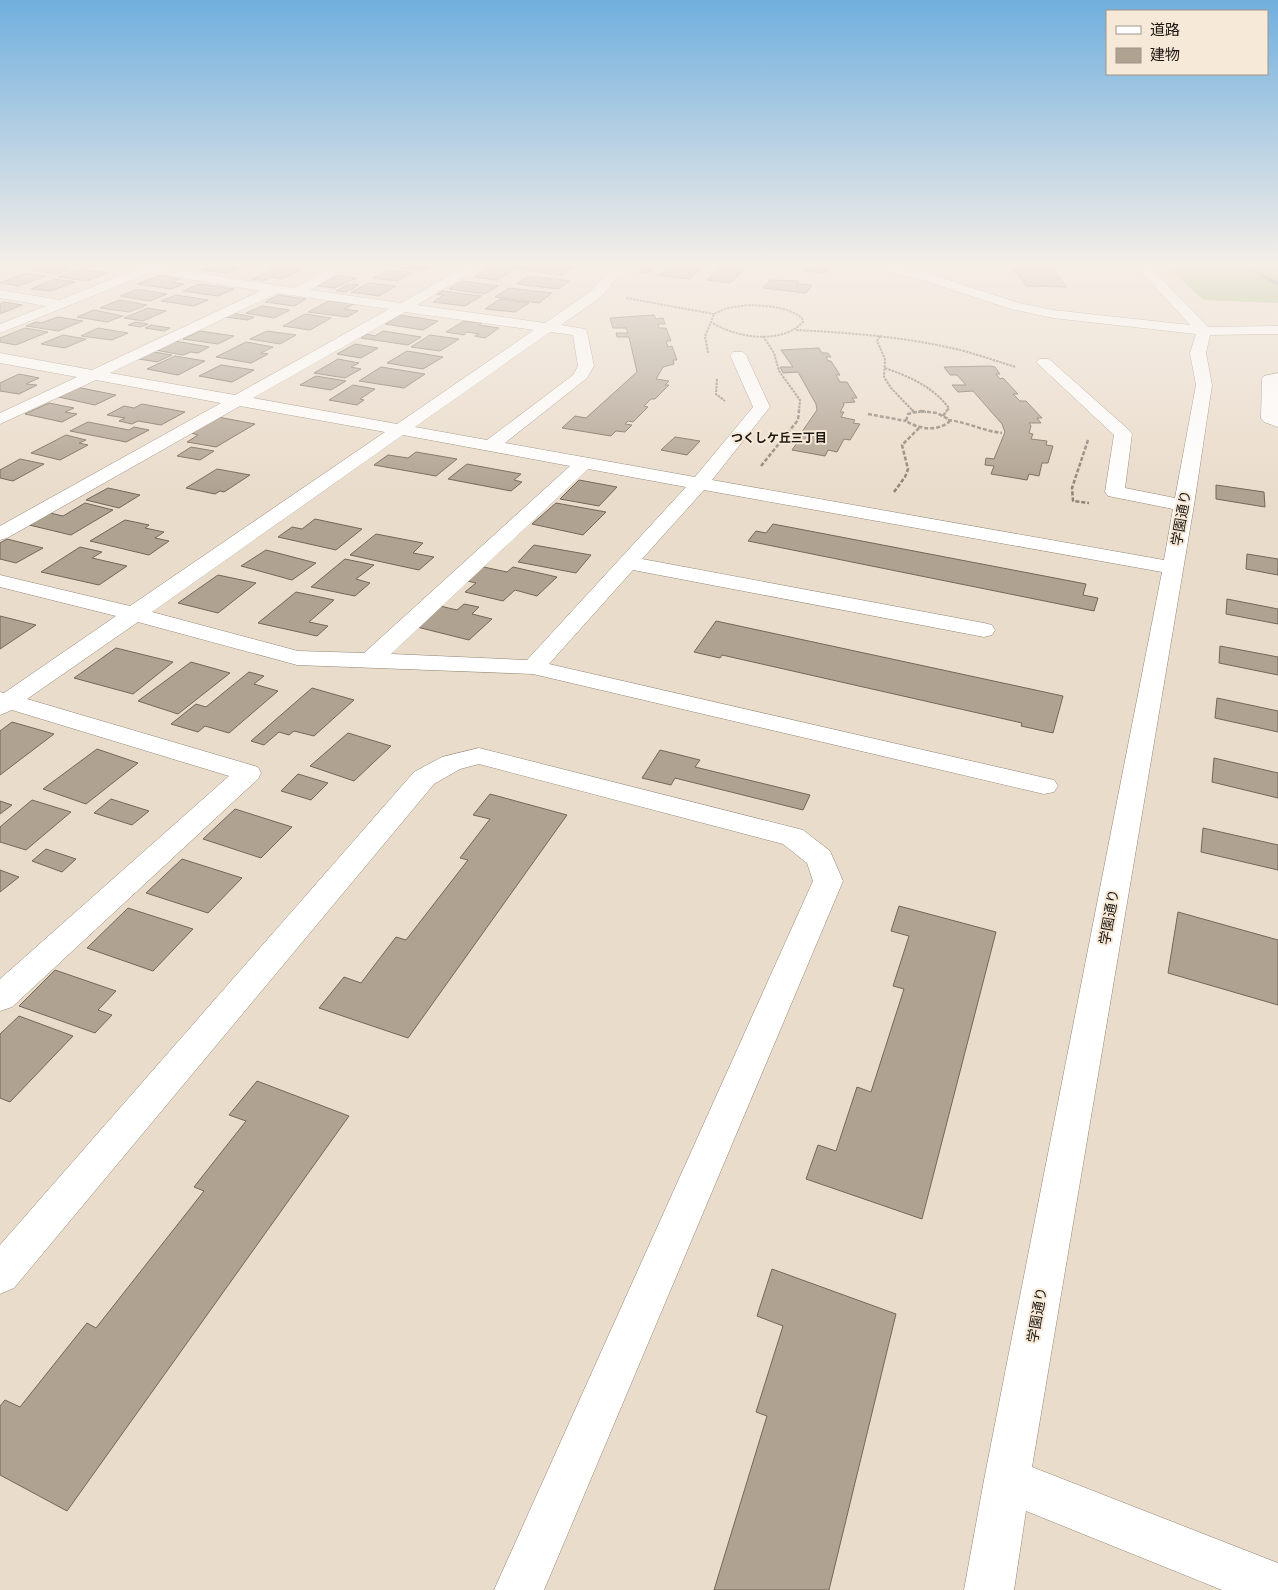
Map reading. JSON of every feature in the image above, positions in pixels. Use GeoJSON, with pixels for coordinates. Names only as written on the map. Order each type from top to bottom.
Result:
{"type":"FeatureCollection","features":[{"type":"Feature","properties":{"kind":"street"},"geometry":{"type":"LineString","coordinates":[[0,419],[165,341]]}},
{"type":"Feature","properties":{"kind":"street"},"geometry":{"type":"LineString","coordinates":[[0,534],[343,341]]}},
{"type":"Feature","properties":{"kind":"street"},"geometry":{"type":"LineString","coordinates":[[3,702],[134,614],[528,341]]}},
{"type":"Feature","properties":{"kind":"street"},"geometry":{"type":"LineString","coordinates":[[490,446],[579,378],[586,366],[582,341]]}},
{"type":"Feature","properties":{"kind":"street","name":"学園通り"},"geometry":{"type":"LineString","coordinates":[[989,1590],[1007,1480],[1184,505],[1204,384],[1198,353],[1201,341]]}},
{"type":"Feature","properties":{"kind":"street"},"geometry":{"type":"LineString","coordinates":[[533,667],[699,484],[762,407],[738,355]]}},
{"type":"Feature","properties":{"kind":"street"},"geometry":{"type":"LineString","coordinates":[[0,358],[583,464],[1173,568]]}},
{"type":"Feature","properties":{"kind":"street"},"geometry":{"type":"LineString","coordinates":[[1044,362],[1123,434],[1115,492],[1184,505]]}},
{"type":"Feature","properties":{"kind":"street"},"geometry":{"type":"LineString","coordinates":[[1278,378],[1270,379],[1270,418],[1278,422]]}},
{"type":"Feature","properties":{"kind":"street"},"geometry":{"type":"LineString","coordinates":[[371,660],[583,464]]}},
{"type":"Feature","properties":{"kind":"street"},"geometry":{"type":"LineString","coordinates":[[629,563],[984,630]]}},
{"type":"Feature","properties":{"kind":"street"},"geometry":{"type":"LineString","coordinates":[[0,581],[134,614],[297,658],[533,667],[1044,786]]}},
{"type":"Feature","properties":{"kind":"street"},"geometry":{"type":"LineString","coordinates":[[0,998],[248,773],[3,702]]}},
{"type":"Feature","properties":{"kind":"street"},"geometry":{"type":"LineString","coordinates":[[0,1275],[424,778],[450,763],[479,756],[793,837],[820,858],[828,881],[518,1590]]}},
{"type":"Feature","properties":{"kind":"street"},"geometry":{"type":"LineString","coordinates":[[1007,1480],[1278,1588]]}},
{"type":"Feature","properties":{"kind":"path"},"geometry":{"type":"LineString","coordinates":[[877,341],[885,359],[884,377],[896,394],[914,412]]}},
{"type":"Feature","properties":{"kind":"path"},"geometry":{"type":"LineString","coordinates":[[909,341],[963,351],[1016,367]]}},
{"type":"Feature","properties":{"kind":"path"},"geometry":{"type":"LineString","coordinates":[[886,368],[912,377],[942,397],[949,408],[943,416]]}},
{"type":"Feature","properties":{"kind":"path"},"geometry":{"type":"LineString","coordinates":[[906,420],[908,414],[929,412],[943,416],[948,420],[963,422],[990,432],[1002,434]]}},
{"type":"Feature","properties":{"kind":"path"},"geometry":{"type":"LineString","coordinates":[[868,414],[906,420],[920,427],[941,427],[946,425],[948,420]]}},
{"type":"Feature","properties":{"kind":"path"},"geometry":{"type":"LineString","coordinates":[[877,515],[906,477],[907,460],[902,452],[902,445],[920,427]]}},
{"type":"Feature","properties":{"kind":"path"},"geometry":{"type":"LineString","coordinates":[[1086,434],[1088,438],[1072,488],[1073,500],[1092,504]]}},
{"type":"Feature","properties":{"kind":"building"},"geometry":{"type":"Polygon","coordinates":[[[0,341],[25,341],[16,345],[0,341]]]}},
{"type":"Feature","properties":{"kind":"building"},"geometry":{"type":"Polygon","coordinates":[[[48,341],[81,341],[65,348],[41,344],[48,341]]]}},
{"type":"Feature","properties":{"kind":"building"},"geometry":{"type":"Polygon","coordinates":[[[175,341],[209,347],[198,353],[191,352],[183,355],[155,350],[175,341]]]}},
{"type":"Feature","properties":{"kind":"building"},"geometry":{"type":"Polygon","coordinates":[[[198,341],[224,341],[218,344],[198,341]]]}},
{"type":"Feature","properties":{"kind":"building"},"geometry":{"type":"Polygon","coordinates":[[[263,341],[285,341],[280,344],[263,341]]]}},
{"type":"Feature","properties":{"kind":"building"},"geometry":{"type":"Polygon","coordinates":[[[382,341],[414,341],[408,345],[382,341]]]}},
{"type":"Feature","properties":{"kind":"building"},"geometry":{"type":"Polygon","coordinates":[[[420,341],[456,341],[440,351],[411,347],[420,341]]]}},
{"type":"Feature","properties":{"kind":"building"},"geometry":{"type":"Polygon","coordinates":[[[630,341],[666,341],[668,347],[672,346],[677,360],[673,360],[674,364],[663,367],[656,379],[669,381],[665,385],[669,385],[655,399],[651,399],[644,406],[648,407],[633,422],[628,421],[625,424],[632,425],[625,432],[616,431],[611,436],[562,428],[575,416],[586,418],[637,372],[630,341]]]}},
{"type":"Feature","properties":{"kind":"building"},"geometry":{"type":"Polygon","coordinates":[[[246,342],[273,347],[261,353],[268,354],[251,363],[216,357],[246,342]]]}},
{"type":"Feature","properties":{"kind":"building"},"geometry":{"type":"Polygon","coordinates":[[[355,344],[378,348],[361,358],[337,354],[355,344]]]}},
{"type":"Feature","properties":{"kind":"building"},"geometry":{"type":"Polygon","coordinates":[[[819,348],[822,353],[828,353],[831,357],[826,357],[840,375],[836,375],[840,382],[847,382],[857,398],[852,398],[855,402],[843,403],[844,405],[840,412],[844,412],[841,417],[855,420],[853,423],[860,424],[850,440],[844,439],[837,452],[828,450],[825,456],[792,450],[797,443],[788,442],[792,435],[799,436],[817,410],[816,404],[798,372],[783,373],[780,367],[793,367],[781,350],[819,348]]]}},
{"type":"Feature","properties":{"kind":"building"},"geometry":{"type":"Polygon","coordinates":[[[148,351],[172,355],[157,362],[133,358],[148,351]]]}},
{"type":"Feature","properties":{"kind":"building"},"geometry":{"type":"Polygon","coordinates":[[[407,351],[443,357],[423,369],[387,363],[407,351]]]}},
{"type":"Feature","properties":{"kind":"building"},"geometry":{"type":"Polygon","coordinates":[[[175,356],[205,361],[178,375],[147,369],[175,356]]]}},
{"type":"Feature","properties":{"kind":"building"},"geometry":{"type":"Polygon","coordinates":[[[338,359],[359,363],[351,367],[361,369],[345,378],[314,373],[338,359]]]}},
{"type":"Feature","properties":{"kind":"building"},"geometry":{"type":"Polygon","coordinates":[[[221,365],[254,370],[232,382],[199,376],[221,365]]]}},
{"type":"Feature","properties":{"kind":"building"},"geometry":{"type":"Polygon","coordinates":[[[381,367],[425,374],[404,388],[359,381],[381,367]]]}},
{"type":"Feature","properties":{"kind":"building"},"geometry":{"type":"Polygon","coordinates":[[[944,367],[995,367],[1000,374],[996,374],[1000,379],[1003,378],[1018,394],[1013,394],[1020,401],[1026,401],[1042,418],[1037,418],[1041,423],[1029,423],[1031,426],[1029,433],[1033,434],[1031,439],[1047,441],[1046,445],[1053,446],[1048,463],[1042,463],[1039,476],[1029,474],[1027,480],[991,474],[994,466],[985,465],[986,458],[994,459],[1005,432],[1002,424],[973,391],[958,392],[952,385],[966,385],[957,375],[950,375],[944,367]]]}},
{"type":"Feature","properties":{"kind":"building"},"geometry":{"type":"Polygon","coordinates":[[[19,374],[39,378],[26,384],[37,385],[19,394],[0,391],[0,383],[19,374]]]}},
{"type":"Feature","properties":{"kind":"building"},"geometry":{"type":"Polygon","coordinates":[[[316,376],[346,381],[331,390],[300,385],[316,376]]]}},
{"type":"Feature","properties":{"kind":"building"},"geometry":{"type":"Polygon","coordinates":[[[353,385],[375,389],[360,399],[364,400],[357,405],[329,400],[353,385]]]}},
{"type":"Feature","properties":{"kind":"building"},"geometry":{"type":"Polygon","coordinates":[[[76,387],[116,395],[95,405],[54,396],[76,387]]]}},
{"type":"Feature","properties":{"kind":"building"},"geometry":{"type":"Polygon","coordinates":[[[49,403],[74,408],[65,412],[77,414],[62,422],[25,414],[49,403]]]}},
{"type":"Feature","properties":{"kind":"building"},"geometry":{"type":"Polygon","coordinates":[[[142,404],[185,412],[161,425],[138,421],[132,424],[119,421],[125,418],[107,415],[124,406],[134,408],[142,404]]]}},
{"type":"Feature","properties":{"kind":"building"},"geometry":{"type":"Polygon","coordinates":[[[218,417],[255,424],[216,447],[187,442],[198,435],[191,433],[218,417]]]}},
{"type":"Feature","properties":{"kind":"building"},"geometry":{"type":"Polygon","coordinates":[[[88,422],[129,430],[134,427],[149,430],[126,442],[70,431],[88,422]]]}},
{"type":"Feature","properties":{"kind":"building"},"geometry":{"type":"Polygon","coordinates":[[[66,435],[86,440],[79,443],[88,445],[60,460],[31,453],[66,435]]]}},
{"type":"Feature","properties":{"kind":"building"},"geometry":{"type":"Polygon","coordinates":[[[675,437],[700,441],[687,455],[661,450],[675,437]]]}},
{"type":"Feature","properties":{"kind":"building"},"geometry":{"type":"Polygon","coordinates":[[[191,447],[214,451],[200,460],[177,456],[191,447]]]}},
{"type":"Feature","properties":{"kind":"building"},"geometry":{"type":"Polygon","coordinates":[[[416,452],[457,459],[436,476],[374,465],[388,455],[408,458],[416,452]]]}},
{"type":"Feature","properties":{"kind":"building"},"geometry":{"type":"Polygon","coordinates":[[[20,459],[44,464],[13,481],[0,478],[0,470],[20,459]]]}},
{"type":"Feature","properties":{"kind":"building"},"geometry":{"type":"Polygon","coordinates":[[[467,464],[521,474],[514,480],[522,482],[511,491],[448,479],[467,464]]]}},
{"type":"Feature","properties":{"kind":"building"},"geometry":{"type":"Polygon","coordinates":[[[217,469],[250,475],[224,492],[220,491],[215,494],[186,488],[217,469]]]}},
{"type":"Feature","properties":{"kind":"building"},"geometry":{"type":"Polygon","coordinates":[[[579,480],[617,487],[599,506],[560,499],[579,480]]]}},
{"type":"Feature","properties":{"kind":"building"},"geometry":{"type":"Polygon","coordinates":[[[1216,485],[1264,492],[1265,507],[1216,499],[1216,485]]]}},
{"type":"Feature","properties":{"kind":"building"},"geometry":{"type":"Polygon","coordinates":[[[108,488],[140,495],[119,508],[86,500],[108,488]]]}},
{"type":"Feature","properties":{"kind":"building"},"geometry":{"type":"Polygon","coordinates":[[[85,503],[113,510],[71,535],[29,525],[50,513],[63,516],[85,503]]]}},
{"type":"Feature","properties":{"kind":"building"},"geometry":{"type":"Polygon","coordinates":[[[556,503],[606,512],[583,535],[532,524],[556,503]]]}},
{"type":"Feature","properties":{"kind":"building"},"geometry":{"type":"Polygon","coordinates":[[[315,519],[362,529],[336,550],[278,537],[292,527],[302,529],[315,519]]]}},
{"type":"Feature","properties":{"kind":"building"},"geometry":{"type":"Polygon","coordinates":[[[125,520],[149,525],[145,528],[164,532],[155,538],[169,541],[149,555],[90,541],[125,520]]]}},
{"type":"Feature","properties":{"kind":"building"},"geometry":{"type":"Polygon","coordinates":[[[773,524],[1086,584],[1083,595],[1098,598],[1094,611],[748,541],[756,531],[766,533],[773,524]]]}},
{"type":"Feature","properties":{"kind":"building"},"geometry":{"type":"Polygon","coordinates":[[[376,534],[423,543],[413,553],[434,557],[419,570],[350,555],[376,534]]]}},
{"type":"Feature","properties":{"kind":"building"},"geometry":{"type":"Polygon","coordinates":[[[7,539],[43,548],[16,563],[0,559],[0,543],[7,539]]]}},
{"type":"Feature","properties":{"kind":"building"},"geometry":{"type":"Polygon","coordinates":[[[534,545],[591,555],[576,573],[518,562],[534,545]]]}},
{"type":"Feature","properties":{"kind":"building"},"geometry":{"type":"Polygon","coordinates":[[[80,547],[102,552],[92,558],[127,566],[99,585],[41,572],[80,547]]]}},
{"type":"Feature","properties":{"kind":"building"},"geometry":{"type":"Polygon","coordinates":[[[266,550],[316,563],[292,580],[241,566],[266,550]]]}},
{"type":"Feature","properties":{"kind":"building"},"geometry":{"type":"Polygon","coordinates":[[[1247,554],[1278,559],[1278,575],[1246,569],[1247,554]]]}},
{"type":"Feature","properties":{"kind":"building"},"geometry":{"type":"Polygon","coordinates":[[[345,559],[374,565],[356,579],[370,583],[355,596],[311,587],[345,559]]]}},
{"type":"Feature","properties":{"kind":"building"},"geometry":{"type":"Polygon","coordinates":[[[479,566],[507,572],[513,567],[557,577],[537,596],[515,590],[503,601],[465,592],[476,583],[463,580],[479,566]]]}},
{"type":"Feature","properties":{"kind":"building"},"geometry":{"type":"Polygon","coordinates":[[[218,575],[256,583],[218,613],[178,603],[218,575]]]}},
{"type":"Feature","properties":{"kind":"building"},"geometry":{"type":"Polygon","coordinates":[[[296,592],[334,600],[309,622],[328,626],[317,636],[258,623],[296,592]]]}},
{"type":"Feature","properties":{"kind":"building"},"geometry":{"type":"Polygon","coordinates":[[[1227,599],[1278,609],[1278,624],[1226,614],[1227,599]]]}},
{"type":"Feature","properties":{"kind":"building"},"geometry":{"type":"Polygon","coordinates":[[[464,604],[479,607],[472,614],[492,619],[469,640],[413,626],[436,605],[457,610],[464,604]]]}},
{"type":"Feature","properties":{"kind":"building"},"geometry":{"type":"Polygon","coordinates":[[[0,616],[36,625],[0,649],[0,616]]]}},
{"type":"Feature","properties":{"kind":"building"},"geometry":{"type":"Polygon","coordinates":[[[716,621],[1063,696],[1053,733],[1021,726],[1022,723],[722,655],[720,658],[694,652],[716,621]]]}},
{"type":"Feature","properties":{"kind":"building"},"geometry":{"type":"Polygon","coordinates":[[[1220,646],[1278,657],[1278,675],[1219,663],[1220,646]]]}},
{"type":"Feature","properties":{"kind":"building"},"geometry":{"type":"Polygon","coordinates":[[[116,648],[173,662],[133,694],[74,678],[116,648]]]}},
{"type":"Feature","properties":{"kind":"building"},"geometry":{"type":"Polygon","coordinates":[[[191,662],[230,673],[178,714],[138,701],[191,662]]]}},
{"type":"Feature","properties":{"kind":"building"},"geometry":{"type":"Polygon","coordinates":[[[249,672],[264,676],[254,684],[278,691],[229,733],[205,726],[198,732],[171,724],[196,704],[206,707],[249,672]]]}},
{"type":"Feature","properties":{"kind":"building"},"geometry":{"type":"Polygon","coordinates":[[[312,688],[354,700],[314,736],[294,731],[289,735],[279,732],[264,745],[251,741],[312,688]]]}},
{"type":"Feature","properties":{"kind":"building"},"geometry":{"type":"Polygon","coordinates":[[[1217,698],[1278,711],[1278,732],[1215,718],[1217,698]]]}},
{"type":"Feature","properties":{"kind":"building"},"geometry":{"type":"Polygon","coordinates":[[[12,722],[54,734],[0,775],[0,731],[12,722]]]}},
{"type":"Feature","properties":{"kind":"building"},"geometry":{"type":"Polygon","coordinates":[[[348,733],[391,746],[354,781],[310,766],[348,733]]]}},
{"type":"Feature","properties":{"kind":"building"},"geometry":{"type":"Polygon","coordinates":[[[97,749],[138,763],[86,804],[43,789],[97,749]]]}},
{"type":"Feature","properties":{"kind":"building"},"geometry":{"type":"Polygon","coordinates":[[[660,750],[700,760],[695,767],[810,795],[803,810],[675,778],[671,785],[642,778],[660,750]]]}},
{"type":"Feature","properties":{"kind":"building"},"geometry":{"type":"Polygon","coordinates":[[[1214,758],[1278,773],[1278,798],[1212,782],[1214,758]]]}},
{"type":"Feature","properties":{"kind":"building"},"geometry":{"type":"Polygon","coordinates":[[[298,774],[328,783],[311,800],[281,791],[298,774]]]}},
{"type":"Feature","properties":{"kind":"building"},"geometry":{"type":"Polygon","coordinates":[[[490,794],[567,815],[408,1038],[319,1008],[344,977],[361,983],[396,937],[406,940],[468,860],[460,858],[490,819],[473,815],[490,794]]]}},
{"type":"Feature","properties":{"kind":"building"},"geometry":{"type":"Polygon","coordinates":[[[111,799],[149,811],[132,825],[94,813],[111,799]]]}},
{"type":"Feature","properties":{"kind":"building"},"geometry":{"type":"Polygon","coordinates":[[[32,800],[71,812],[26,850],[0,842],[0,827],[32,800]]]}},
{"type":"Feature","properties":{"kind":"building"},"geometry":{"type":"Polygon","coordinates":[[[0,801],[12,805],[0,814],[0,801]]]}},
{"type":"Feature","properties":{"kind":"building"},"geometry":{"type":"Polygon","coordinates":[[[235,809],[292,827],[261,858],[203,839],[235,809]]]}},
{"type":"Feature","properties":{"kind":"building"},"geometry":{"type":"Polygon","coordinates":[[[1203,828],[1278,845],[1278,870],[1201,852],[1203,828]]]}},
{"type":"Feature","properties":{"kind":"building"},"geometry":{"type":"Polygon","coordinates":[[[46,849],[76,859],[62,872],[32,861],[46,849]]]}},
{"type":"Feature","properties":{"kind":"building"},"geometry":{"type":"Polygon","coordinates":[[[182,859],[242,878],[208,913],[146,893],[182,859]]]}},
{"type":"Feature","properties":{"kind":"building"},"geometry":{"type":"Polygon","coordinates":[[[0,870],[19,877],[0,892],[0,870]]]}},
{"type":"Feature","properties":{"kind":"building"},"geometry":{"type":"Polygon","coordinates":[[[899,906],[996,932],[922,1219],[806,1179],[818,1145],[836,1151],[857,1087],[871,1092],[904,989],[893,986],[909,936],[891,931],[899,906]]]}},
{"type":"Feature","properties":{"kind":"building"},"geometry":{"type":"Polygon","coordinates":[[[128,908],[193,929],[153,971],[87,948],[128,908]]]}},
{"type":"Feature","properties":{"kind":"building"},"geometry":{"type":"Polygon","coordinates":[[[1178,912],[1278,940],[1278,1005],[1168,973],[1178,912]]]}},
{"type":"Feature","properties":{"kind":"building"},"geometry":{"type":"Polygon","coordinates":[[[55,970],[116,991],[98,1010],[112,1015],[95,1033],[19,1006],[55,970]]]}},
{"type":"Feature","properties":{"kind":"building"},"geometry":{"type":"Polygon","coordinates":[[[19,1016],[73,1036],[10,1102],[0,1098],[0,1034],[19,1016]]]}},
{"type":"Feature","properties":{"kind":"building"},"geometry":{"type":"Polygon","coordinates":[[[257,1081],[349,1116],[67,1511],[0,1475],[0,1406],[5,1400],[20,1407],[87,1323],[96,1328],[204,1191],[194,1187],[246,1121],[229,1115],[257,1081]]]}},
{"type":"Feature","properties":{"kind":"building"},"geometry":{"type":"Polygon","coordinates":[[[772,1269],[896,1314],[829,1590],[714,1590],[767,1416],[756,1412],[783,1326],[757,1316],[772,1269]]]}},
{"type":"Feature","properties":{"kind":"district","name":"つくしケ丘三丁目"},"geometry":{"type":"Point","coordinates":[779,438]}}]}
